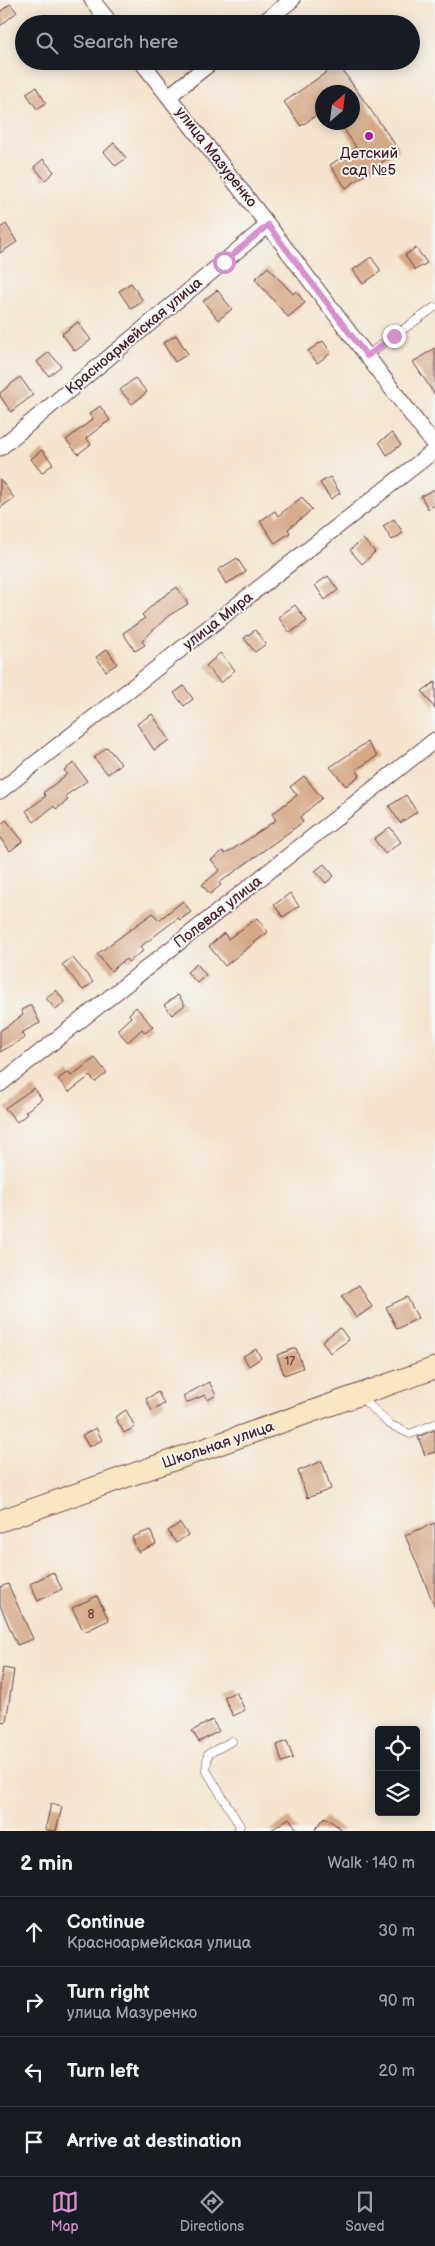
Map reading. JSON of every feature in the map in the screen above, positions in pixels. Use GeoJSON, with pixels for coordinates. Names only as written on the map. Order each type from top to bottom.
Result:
{"type":"FeatureCollection","features":[{"type":"Feature","properties":{"kind":"main road","name":"Школьная улица"},"geometry":{"type":"LineString","coordinates":[[0,1521],[435,1368]]}},
{"type":"Feature","properties":{"kind":"street"},"geometry":{"type":"LineString","coordinates":[[92,0],[104,15]]}},
{"type":"Feature","properties":{"kind":"street"},"geometry":{"type":"LineString","coordinates":[[273,15],[292,0]]}},
{"type":"Feature","properties":{"kind":"street","name":"улица Мазуренко"},"geometry":{"type":"LineString","coordinates":[[148,70],[435,446]]}},
{"type":"Feature","properties":{"kind":"street"},"geometry":{"type":"LineString","coordinates":[[169,96],[202,70]]}},
{"type":"Feature","properties":{"kind":"street","name":"Красноармейская улица"},"geometry":{"type":"LineString","coordinates":[[0,448],[268,225]]}},
{"type":"Feature","properties":{"kind":"street","name":"улица Мира"},"geometry":{"type":"LineString","coordinates":[[0,792],[435,450]]}},
{"type":"Feature","properties":{"kind":"street","name":"Полевая улица"},"geometry":{"type":"LineString","coordinates":[[0,1084],[435,740]]}},
{"type":"Feature","properties":{"kind":"lane"},"geometry":{"type":"LineString","coordinates":[[367,356],[435,307]]}},
{"type":"Feature","properties":{"kind":"lane"},"geometry":{"type":"LineString","coordinates":[[359,1395],[390,1424],[410,1434],[435,1424]]}},
{"type":"Feature","properties":{"kind":"lane"},"geometry":{"type":"LineString","coordinates":[[232,1741],[208,1754],[206,1770],[240,1826],[238,1831]]}},
{"type":"Feature","properties":{"kind":"building"},"geometry":{"type":"Polygon","coordinates":[[[10,4],[17,12],[0,26],[0,12],[10,4]]]}},
{"type":"Feature","properties":{"kind":"building","name":"Детский сад №5"},"geometry":{"type":"Polygon","coordinates":[[[329,70],[342,70],[353,85],[315,85],[315,116],[301,126],[284,102],[329,70]]]}},
{"type":"Feature","properties":{"kind":"building"},"geometry":{"type":"Polygon","coordinates":[[[36,87],[46,103],[37,109],[26,93],[36,87]]]}},
{"type":"Feature","properties":{"kind":"building","name":"Детский сад №5"},"geometry":{"type":"Polygon","coordinates":[[[360,95],[399,150],[346,188],[330,165],[356,147],[344,130],[360,130],[360,95]]]}},
{"type":"Feature","properties":{"kind":"building"},"geometry":{"type":"Polygon","coordinates":[[[114,143],[126,158],[116,166],[104,152],[114,143]]]}},
{"type":"Feature","properties":{"kind":"building"},"geometry":{"type":"Polygon","coordinates":[[[43,159],[54,172],[45,180],[34,167],[43,159]]]}},
{"type":"Feature","properties":{"kind":"building"},"geometry":{"type":"Polygon","coordinates":[[[6,224],[17,242],[0,253],[0,228],[6,224]]]}},
{"type":"Feature","properties":{"kind":"building"},"geometry":{"type":"Polygon","coordinates":[[[416,248],[427,263],[415,270],[405,255],[416,248]]]}},
{"type":"Feature","properties":{"kind":"building"},"geometry":{"type":"Polygon","coordinates":[[[371,257],[381,271],[363,284],[353,270],[371,257]]]}},
{"type":"Feature","properties":{"kind":"building"},"geometry":{"type":"Polygon","coordinates":[[[268,267],[293,294],[296,291],[305,303],[288,317],[255,279],[268,267]]]}},
{"type":"Feature","properties":{"kind":"building"},"geometry":{"type":"Polygon","coordinates":[[[131,283],[143,301],[131,309],[119,291],[131,283]]]}},
{"type":"Feature","properties":{"kind":"building"},"geometry":{"type":"Polygon","coordinates":[[[217,290],[232,309],[218,320],[203,301],[217,290]]]}},
{"type":"Feature","properties":{"kind":"building"},"geometry":{"type":"Polygon","coordinates":[[[78,322],[91,340],[75,351],[62,334],[78,322]]]}},
{"type":"Feature","properties":{"kind":"building"},"geometry":{"type":"Polygon","coordinates":[[[176,335],[188,354],[175,362],[163,343],[176,335]]]}},
{"type":"Feature","properties":{"kind":"building"},"geometry":{"type":"Polygon","coordinates":[[[323,341],[331,353],[317,363],[308,351],[323,341]]]}},
{"type":"Feature","properties":{"kind":"building"},"geometry":{"type":"Polygon","coordinates":[[[435,348],[435,395],[413,362],[435,348]]]}},
{"type":"Feature","properties":{"kind":"building"},"geometry":{"type":"Polygon","coordinates":[[[49,352],[61,366],[49,376],[37,362],[49,352]]]}},
{"type":"Feature","properties":{"kind":"building"},"geometry":{"type":"Polygon","coordinates":[[[20,377],[33,395],[11,412],[0,396],[0,393],[20,377]]]}},
{"type":"Feature","properties":{"kind":"building"},"geometry":{"type":"Polygon","coordinates":[[[135,378],[147,392],[132,404],[120,390],[135,378]]]}},
{"type":"Feature","properties":{"kind":"building"},"geometry":{"type":"Polygon","coordinates":[[[100,406],[110,420],[86,438],[91,444],[78,454],[66,440],[93,419],[89,414],[100,406]]]}},
{"type":"Feature","properties":{"kind":"building"},"geometry":{"type":"Polygon","coordinates":[[[392,433],[401,445],[387,455],[379,442],[392,433]]]}},
{"type":"Feature","properties":{"kind":"building"},"geometry":{"type":"Polygon","coordinates":[[[42,450],[53,464],[42,473],[31,459],[42,450]]]}},
{"type":"Feature","properties":{"kind":"building"},"geometry":{"type":"Polygon","coordinates":[[[330,477],[340,493],[331,499],[320,483],[330,477]]]}},
{"type":"Feature","properties":{"kind":"building"},"geometry":{"type":"Polygon","coordinates":[[[0,479],[14,498],[0,508],[0,479]]]}},
{"type":"Feature","properties":{"kind":"building"},"geometry":{"type":"Polygon","coordinates":[[[435,489],[435,505],[428,509],[421,496],[435,489]]]}},
{"type":"Feature","properties":{"kind":"building"},"geometry":{"type":"Polygon","coordinates":[[[302,497],[312,510],[288,529],[290,533],[275,543],[260,521],[275,511],[278,516],[302,497]]]}},
{"type":"Feature","properties":{"kind":"building"},"geometry":{"type":"Polygon","coordinates":[[[394,519],[403,533],[392,540],[383,526],[394,519]]]}},
{"type":"Feature","properties":{"kind":"building"},"geometry":{"type":"Polygon","coordinates":[[[363,539],[375,552],[362,564],[350,550],[363,539]]]}},
{"type":"Feature","properties":{"kind":"building"},"geometry":{"type":"Polygon","coordinates":[[[237,558],[246,572],[226,584],[218,570],[237,558]]]}},
{"type":"Feature","properties":{"kind":"building"},"geometry":{"type":"Polygon","coordinates":[[[328,576],[338,590],[325,600],[315,585],[328,576]]]}},
{"type":"Feature","properties":{"kind":"building"},"geometry":{"type":"Polygon","coordinates":[[[177,587],[188,604],[168,616],[142,641],[145,645],[135,651],[123,633],[145,618],[142,615],[157,601],[177,587]]]}},
{"type":"Feature","properties":{"kind":"building"},"geometry":{"type":"Polygon","coordinates":[[[295,605],[307,621],[290,633],[278,617],[295,605]]]}},
{"type":"Feature","properties":{"kind":"building"},"geometry":{"type":"Polygon","coordinates":[[[255,630],[266,644],[255,652],[244,638],[255,630]]]}},
{"type":"Feature","properties":{"kind":"building"},"geometry":{"type":"Polygon","coordinates":[[[107,649],[117,664],[106,671],[96,657],[107,649]]]}},
{"type":"Feature","properties":{"kind":"building"},"geometry":{"type":"Polygon","coordinates":[[[220,653],[235,670],[221,683],[206,666],[220,653]]]}},
{"type":"Feature","properties":{"kind":"building"},"geometry":{"type":"Polygon","coordinates":[[[435,682],[435,709],[422,691],[435,682]]]}},
{"type":"Feature","properties":{"kind":"building"},"geometry":{"type":"Polygon","coordinates":[[[184,686],[193,699],[184,706],[174,693],[184,686]]]}},
{"type":"Feature","properties":{"kind":"building"},"geometry":{"type":"Polygon","coordinates":[[[152,714],[170,740],[154,750],[137,724],[152,714]]]}},
{"type":"Feature","properties":{"kind":"building"},"geometry":{"type":"Polygon","coordinates":[[[367,742],[377,756],[356,770],[360,775],[346,786],[330,767],[367,742]]]}},
{"type":"Feature","properties":{"kind":"building"},"geometry":{"type":"Polygon","coordinates":[[[107,747],[121,764],[108,774],[94,758],[107,747]]]}},
{"type":"Feature","properties":{"kind":"building"},"geometry":{"type":"Polygon","coordinates":[[[74,763],[87,781],[65,796],[68,800],[56,809],[54,806],[34,822],[26,811],[46,796],[43,793],[67,774],[64,770],[74,763]]]}},
{"type":"Feature","properties":{"kind":"building"},"geometry":{"type":"Polygon","coordinates":[[[304,776],[322,798],[300,817],[303,822],[219,883],[221,885],[210,894],[202,885],[220,870],[211,860],[223,851],[225,854],[276,820],[272,814],[297,795],[290,787],[304,776]]]}},
{"type":"Feature","properties":{"kind":"building"},"geometry":{"type":"Polygon","coordinates":[[[406,795],[417,812],[400,823],[389,806],[406,795]]]}},
{"type":"Feature","properties":{"kind":"building"},"geometry":{"type":"Polygon","coordinates":[[[6,820],[23,841],[10,851],[0,838],[0,825],[6,820]]]}},
{"type":"Feature","properties":{"kind":"building"},"geometry":{"type":"Polygon","coordinates":[[[390,827],[401,842],[385,854],[374,839],[390,827]]]}},
{"type":"Feature","properties":{"kind":"building"},"geometry":{"type":"Polygon","coordinates":[[[324,864],[334,876],[326,883],[315,871],[324,864]]]}},
{"type":"Feature","properties":{"kind":"building"},"geometry":{"type":"Polygon","coordinates":[[[290,893],[299,906],[283,917],[274,905],[290,893]]]}},
{"type":"Feature","properties":{"kind":"building"},"geometry":{"type":"Polygon","coordinates":[[[183,901],[191,912],[180,920],[178,918],[140,947],[143,951],[128,962],[126,959],[111,971],[97,954],[153,913],[159,920],[183,901]]]}},
{"type":"Feature","properties":{"kind":"building"},"geometry":{"type":"Polygon","coordinates":[[[257,918],[268,932],[225,966],[209,946],[224,933],[228,939],[257,918]]]}},
{"type":"Feature","properties":{"kind":"building"},"geometry":{"type":"Polygon","coordinates":[[[72,957],[93,982],[83,990],[62,965],[72,957]]]}},
{"type":"Feature","properties":{"kind":"building"},"geometry":{"type":"Polygon","coordinates":[[[197,964],[206,975],[197,983],[187,972],[197,964]]]}},
{"type":"Feature","properties":{"kind":"building"},"geometry":{"type":"Polygon","coordinates":[[[56,990],[65,1002],[56,1010],[46,998],[56,990]]]}},
{"type":"Feature","properties":{"kind":"building"},"geometry":{"type":"Polygon","coordinates":[[[178,995],[185,1005],[172,1015],[164,1005],[178,995]]]}},
{"type":"Feature","properties":{"kind":"building"},"geometry":{"type":"Polygon","coordinates":[[[31,1005],[40,1023],[21,1033],[25,1038],[0,1052],[0,1031],[23,1015],[21,1010],[31,1005]]]}},
{"type":"Feature","properties":{"kind":"building"},"geometry":{"type":"Polygon","coordinates":[[[136,1007],[153,1027],[145,1033],[142,1029],[128,1042],[117,1030],[131,1017],[129,1014],[136,1007]]]}},
{"type":"Feature","properties":{"kind":"building"},"geometry":{"type":"Polygon","coordinates":[[[95,1058],[107,1073],[95,1082],[90,1076],[69,1092],[58,1079],[68,1072],[71,1076],[95,1058]]]}},
{"type":"Feature","properties":{"kind":"building"},"geometry":{"type":"Polygon","coordinates":[[[34,1088],[42,1099],[25,1112],[27,1114],[17,1122],[5,1108],[34,1088]]]}},
{"type":"Feature","properties":{"kind":"building"},"geometry":{"type":"Polygon","coordinates":[[[359,1285],[372,1307],[356,1318],[342,1296],[359,1285]]]}},
{"type":"Feature","properties":{"kind":"building"},"geometry":{"type":"Polygon","coordinates":[[[407,1297],[418,1318],[397,1329],[386,1307],[407,1297]]]}},
{"type":"Feature","properties":{"kind":"building"},"geometry":{"type":"Polygon","coordinates":[[[340,1328],[349,1340],[330,1353],[322,1341],[340,1328]]]}},
{"type":"Feature","properties":{"kind":"building"},"geometry":{"type":"Polygon","coordinates":[[[296,1348],[303,1368],[284,1375],[277,1355],[296,1348]]]}},
{"type":"Feature","properties":{"kind":"building"},"geometry":{"type":"Polygon","coordinates":[[[256,1349],[261,1358],[249,1366],[243,1356],[256,1349]]]}},
{"type":"Feature","properties":{"kind":"building"},"geometry":{"type":"Polygon","coordinates":[[[209,1382],[216,1395],[208,1400],[205,1395],[186,1403],[183,1396],[209,1382]]]}},
{"type":"Feature","properties":{"kind":"building"},"geometry":{"type":"Polygon","coordinates":[[[158,1392],[164,1404],[152,1411],[146,1399],[158,1392]]]}},
{"type":"Feature","properties":{"kind":"building"},"geometry":{"type":"Polygon","coordinates":[[[126,1410],[135,1427],[124,1433],[115,1417],[126,1410]]]}},
{"type":"Feature","properties":{"kind":"building"},"geometry":{"type":"Polygon","coordinates":[[[96,1428],[102,1440],[89,1447],[82,1435],[96,1428]]]}},
{"type":"Feature","properties":{"kind":"building"},"geometry":{"type":"Polygon","coordinates":[[[435,1430],[435,1452],[425,1455],[418,1437],[435,1430]]]}},
{"type":"Feature","properties":{"kind":"building"},"geometry":{"type":"Polygon","coordinates":[[[322,1461],[331,1489],[307,1498],[298,1471],[322,1461]]]}},
{"type":"Feature","properties":{"kind":"building"},"geometry":{"type":"Polygon","coordinates":[[[180,1523],[188,1535],[176,1543],[168,1531],[180,1523]]]}},
{"type":"Feature","properties":{"kind":"building"},"geometry":{"type":"Polygon","coordinates":[[[435,1523],[435,1607],[405,1535],[435,1523]]]}},
{"type":"Feature","properties":{"kind":"building"},"geometry":{"type":"Polygon","coordinates":[[[150,1530],[156,1544],[138,1552],[132,1537],[150,1530]]]}},
{"type":"Feature","properties":{"kind":"building"},"geometry":{"type":"Polygon","coordinates":[[[53,1572],[62,1589],[38,1601],[30,1584],[53,1572]]]}},
{"type":"Feature","properties":{"kind":"building"},"geometry":{"type":"Polygon","coordinates":[[[8,1584],[33,1639],[17,1645],[0,1605],[0,1587],[8,1584]]]}},
{"type":"Feature","properties":{"kind":"building"},"geometry":{"type":"Polygon","coordinates":[[[97,1596],[109,1620],[84,1632],[72,1608],[97,1596]]]}},
{"type":"Feature","properties":{"kind":"building"},"geometry":{"type":"Polygon","coordinates":[[[3,1668],[14,1670],[6,1722],[0,1721],[0,1685],[3,1668]]]}},
{"type":"Feature","properties":{"kind":"building"},"geometry":{"type":"Polygon","coordinates":[[[236,1692],[245,1710],[233,1716],[224,1697],[236,1692]]]}},
{"type":"Feature","properties":{"kind":"building"},"geometry":{"type":"Polygon","coordinates":[[[212,1720],[219,1731],[199,1742],[192,1731],[212,1720]]]}},
{"type":"Feature","properties":{"kind":"building"},"geometry":{"type":"Polygon","coordinates":[[[287,1741],[293,1758],[282,1762],[277,1745],[287,1741]]]}},
{"type":"Feature","properties":{"kind":"building"},"geometry":{"type":"Polygon","coordinates":[[[51,1804],[62,1807],[56,1831],[45,1830],[51,1804]]]}},
{"type":"Feature","properties":{"kind":"building"},"geometry":{"type":"Polygon","coordinates":[[[325,1817],[344,1831],[314,1831],[325,1817]]]}},
{"type":"Feature","properties":{"kind":"building"},"geometry":{"type":"Polygon","coordinates":[[[289,1818],[298,1831],[270,1831],[289,1818]]]}},
{"type":"Feature","properties":{"kind":"place","name":"Детский сад №5"},"geometry":{"type":"Point","coordinates":[369,136]}},
{"type":"Feature","properties":{"kind":"route"},"geometry":{"type":"LineString","coordinates":[[224,262],[268,225],[367,356],[394,336]]}}]}
